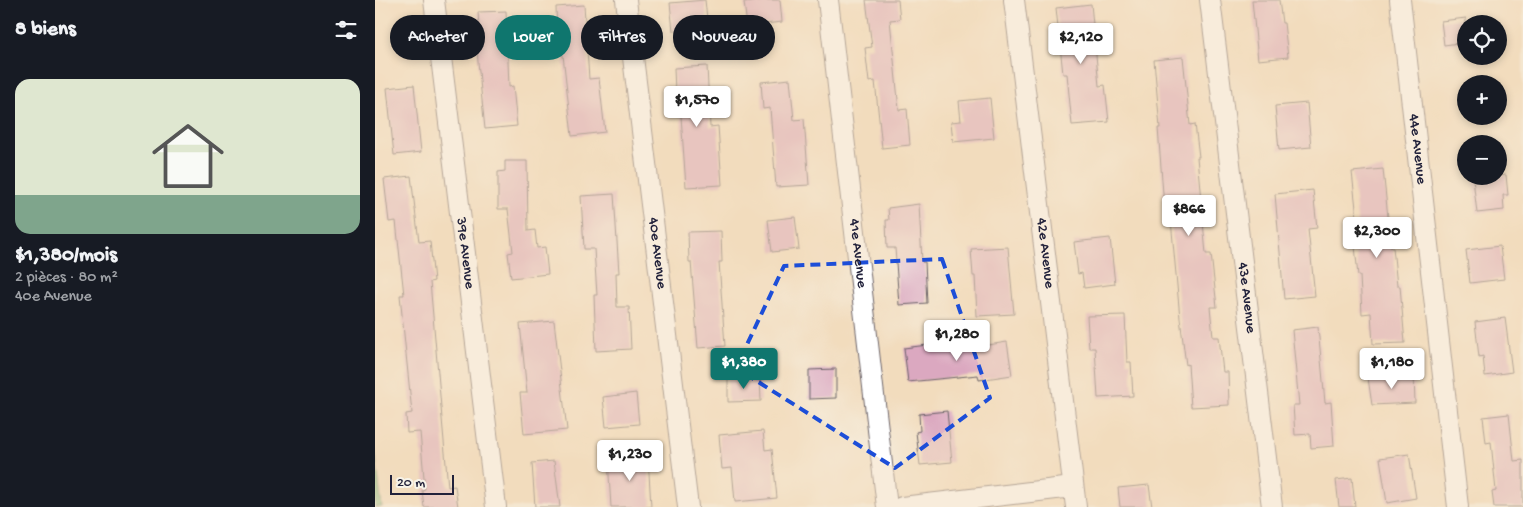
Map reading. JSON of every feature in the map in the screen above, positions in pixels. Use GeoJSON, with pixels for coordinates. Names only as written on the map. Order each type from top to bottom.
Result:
{"type":"FeatureCollection","features":[{"type":"Feature","properties":{"kind":"street","name":"39e Avenue"},"geometry":{"type":"LineString","coordinates":[[434,0],[496,507]]}},
{"type":"Feature","properties":{"kind":"street","name":"40e Avenue"},"geometry":{"type":"LineString","coordinates":[[626,0],[688,507]]}},
{"type":"Feature","properties":{"kind":"street","name":"41e Avenue"},"geometry":{"type":"LineString","coordinates":[[828,0],[887,507]]}},
{"type":"Feature","properties":{"kind":"street","name":"42e Avenue"},"geometry":{"type":"LineString","coordinates":[[1014,0],[1076,507]]}},
{"type":"Feature","properties":{"kind":"street","name":"43e Avenue"},"geometry":{"type":"LineString","coordinates":[[1210,0],[1272,507]]}},
{"type":"Feature","properties":{"kind":"street","name":"44e Avenue"},"geometry":{"type":"LineString","coordinates":[[1400,0],[1458,507]]}},
{"type":"Feature","properties":{"kind":"street"},"geometry":{"type":"LineString","coordinates":[[902,507],[1073,487]]}},
{"type":"Feature","properties":{"kind":"highlighted area"},"geometry":{"type":"Polygon","coordinates":[[[942,259],[990,398],[895,468],[736,368],[784,266],[942,259]]]}},
{"type":"Feature","properties":{"kind":"green space"},"geometry":{"type":"Polygon","coordinates":[[[375,450],[382,507],[375,507],[375,450]]]}},
{"type":"Feature","properties":{"kind":"building"},"geometry":{"type":"Polygon","coordinates":[[[705,0],[707,15],[673,15],[673,31],[670,3],[705,0]]]}},
{"type":"Feature","properties":{"kind":"building"},"geometry":{"type":"Polygon","coordinates":[[[780,0],[782,22],[775,23],[775,15],[746,15],[744,2],[780,0]]]}},
{"type":"Feature","properties":{"kind":"building"},"geometry":{"type":"Polygon","coordinates":[[[866,0],[898,0],[900,19],[890,20],[899,110],[907,109],[910,145],[882,148],[875,81],[869,82],[865,48],[872,47],[866,0]]]}},
{"type":"Feature","properties":{"kind":"building"},"geometry":{"type":"Polygon","coordinates":[[[1252,0],[1279,0],[1288,57],[1258,60],[1252,0]]]}},
{"type":"Feature","properties":{"kind":"building"},"geometry":{"type":"Polygon","coordinates":[[[1091,4],[1099,86],[1105,85],[1109,122],[1072,125],[1067,74],[1063,74],[1056,8],[1091,4]]]}},
{"type":"Feature","properties":{"kind":"building"},"geometry":{"type":"Polygon","coordinates":[[[584,5],[585,15],[581,15],[581,60],[588,60],[589,79],[599,78],[605,132],[572,136],[564,60],[571,60],[571,15],[556,15],[556,7],[584,5]]]}},
{"type":"Feature","properties":{"kind":"building"},"geometry":{"type":"Polygon","coordinates":[[[506,11],[506,15],[495,15],[495,60],[508,60],[509,87],[513,86],[517,126],[485,129],[478,60],[485,60],[485,15],[478,15],[478,12],[506,11]]]}},
{"type":"Feature","properties":{"kind":"building"},"geometry":{"type":"Polygon","coordinates":[[[1457,19],[1457,43],[1444,45],[1441,21],[1457,19]]]}},
{"type":"Feature","properties":{"kind":"building"},"geometry":{"type":"Polygon","coordinates":[[[1183,57],[1190,125],[1195,124],[1199,157],[1197,157],[1206,254],[1211,254],[1217,307],[1210,307],[1213,337],[1219,337],[1223,372],[1228,372],[1229,405],[1191,407],[1188,364],[1186,365],[1180,318],[1171,220],[1165,220],[1154,60],[1183,57]]]}},
{"type":"Feature","properties":{"kind":"building"},"geometry":{"type":"Polygon","coordinates":[[[707,66],[710,127],[718,126],[722,185],[686,187],[681,116],[676,116],[674,68],[707,66]]]}},
{"type":"Feature","properties":{"kind":"building"},"geometry":{"type":"Polygon","coordinates":[[[790,79],[794,120],[804,119],[809,185],[776,187],[770,108],[763,109],[761,82],[790,79]]]}},
{"type":"Feature","properties":{"kind":"building"},"geometry":{"type":"Polygon","coordinates":[[[414,85],[421,152],[394,155],[387,88],[414,85]]]}},
{"type":"Feature","properties":{"kind":"building"},"geometry":{"type":"Polygon","coordinates":[[[990,98],[994,138],[953,142],[951,122],[961,121],[959,101],[990,98]]]}},
{"type":"Feature","properties":{"kind":"building"},"geometry":{"type":"Polygon","coordinates":[[[1307,103],[1311,147],[1279,150],[1275,106],[1307,103]]]}},
{"type":"Feature","properties":{"kind":"building"},"geometry":{"type":"Polygon","coordinates":[[[505,161],[527,161],[528,231],[535,230],[537,248],[545,247],[548,274],[511,278],[508,253],[513,252],[508,209],[498,209],[498,172],[505,171],[505,161]]]}},
{"type":"Feature","properties":{"kind":"building"},"geometry":{"type":"Polygon","coordinates":[[[1383,169],[1391,247],[1393,247],[1397,286],[1400,286],[1405,343],[1373,344],[1371,313],[1362,314],[1360,276],[1358,276],[1355,246],[1360,245],[1352,172],[1383,169]]]}},
{"type":"Feature","properties":{"kind":"building"},"geometry":{"type":"Polygon","coordinates":[[[411,176],[419,242],[430,241],[434,281],[430,282],[448,487],[455,486],[458,507],[424,507],[422,490],[425,489],[420,432],[407,433],[406,414],[412,413],[400,295],[404,295],[396,221],[389,222],[384,179],[411,176]]]}},
{"type":"Feature","properties":{"kind":"building"},"geometry":{"type":"Polygon","coordinates":[[[1474,185],[1507,185],[1508,195],[1503,195],[1504,210],[1477,213],[1474,185]]]}},
{"type":"Feature","properties":{"kind":"building"},"geometry":{"type":"Polygon","coordinates":[[[1313,190],[1317,228],[1308,229],[1315,296],[1284,299],[1275,194],[1313,190]]]}},
{"type":"Feature","properties":{"kind":"building"},"geometry":{"type":"Polygon","coordinates":[[[614,194],[619,273],[616,273],[617,307],[629,307],[631,349],[596,351],[594,295],[597,295],[594,249],[584,249],[581,196],[614,194]]]}},
{"type":"Feature","properties":{"kind":"building"},"geometry":{"type":"Polygon","coordinates":[[[919,204],[922,262],[925,262],[927,303],[899,305],[895,248],[887,248],[886,220],[889,220],[888,208],[919,204]]]}},
{"type":"Feature","properties":{"kind":"building"},"geometry":{"type":"Polygon","coordinates":[[[795,217],[799,249],[772,252],[768,220],[795,217]]]}},
{"type":"Feature","properties":{"kind":"building"},"geometry":{"type":"Polygon","coordinates":[[[721,231],[722,262],[719,262],[725,346],[698,348],[691,262],[689,262],[688,232],[721,231]]]}},
{"type":"Feature","properties":{"kind":"building"},"geometry":{"type":"Polygon","coordinates":[[[1110,238],[1115,284],[1084,288],[1082,273],[1078,274],[1074,242],[1110,238]]]}},
{"type":"Feature","properties":{"kind":"building"},"geometry":{"type":"Polygon","coordinates":[[[1500,246],[1504,279],[1470,283],[1466,250],[1500,246]]]}},
{"type":"Feature","properties":{"kind":"building"},"geometry":{"type":"Polygon","coordinates":[[[1008,247],[1014,314],[977,316],[975,276],[973,276],[971,249],[1008,247]]]}},
{"type":"Feature","properties":{"kind":"building"},"geometry":{"type":"Polygon","coordinates":[[[1125,315],[1127,362],[1131,362],[1133,396],[1098,398],[1095,348],[1089,348],[1087,316],[1125,315]]]}},
{"type":"Feature","properties":{"kind":"building"},"geometry":{"type":"Polygon","coordinates":[[[1505,318],[1512,372],[1485,376],[1483,356],[1479,357],[1475,322],[1505,318]]]}},
{"type":"Feature","properties":{"kind":"building"},"geometry":{"type":"Polygon","coordinates":[[[554,321],[567,430],[524,434],[520,393],[527,393],[520,324],[554,321]]]}},
{"type":"Feature","properties":{"kind":"building"},"geometry":{"type":"Polygon","coordinates":[[[1318,327],[1325,403],[1331,402],[1334,446],[1311,448],[1310,434],[1295,435],[1293,405],[1299,405],[1292,330],[1318,327]]]}},
{"type":"Feature","properties":{"kind":"building"},"geometry":{"type":"Polygon","coordinates":[[[1007,342],[1012,375],[979,380],[978,375],[908,382],[904,348],[943,343],[944,352],[1007,342]]]}},
{"type":"Feature","properties":{"kind":"building"},"geometry":{"type":"Polygon","coordinates":[[[836,369],[836,398],[809,399],[809,370],[836,369]]]}},
{"type":"Feature","properties":{"kind":"building"},"geometry":{"type":"Polygon","coordinates":[[[1414,376],[1415,403],[1372,405],[1368,378],[1414,376]]]}},
{"type":"Feature","properties":{"kind":"building"},"geometry":{"type":"Polygon","coordinates":[[[760,378],[761,401],[728,402],[728,379],[760,378]]]}},
{"type":"Feature","properties":{"kind":"building"},"geometry":{"type":"Polygon","coordinates":[[[636,393],[639,424],[606,427],[603,397],[636,393]]]}},
{"type":"Feature","properties":{"kind":"building"},"geometry":{"type":"Polygon","coordinates":[[[947,411],[952,462],[920,465],[916,432],[920,431],[919,414],[947,411]]]}},
{"type":"Feature","properties":{"kind":"building"},"geometry":{"type":"Polygon","coordinates":[[[1509,414],[1514,461],[1523,460],[1523,507],[1494,507],[1492,492],[1496,491],[1491,442],[1486,443],[1483,417],[1509,414]]]}},
{"type":"Feature","properties":{"kind":"building"},"geometry":{"type":"Polygon","coordinates":[[[763,431],[765,450],[772,449],[777,498],[735,502],[732,468],[722,469],[719,435],[763,431]]]}},
{"type":"Feature","properties":{"kind":"building"},"geometry":{"type":"Polygon","coordinates":[[[1409,454],[1416,498],[1387,503],[1380,458],[1409,454]]]}},
{"type":"Feature","properties":{"kind":"building"},"geometry":{"type":"Polygon","coordinates":[[[648,456],[651,507],[611,507],[608,459],[648,456]]]}},
{"type":"Feature","properties":{"kind":"building"},"geometry":{"type":"Polygon","coordinates":[[[554,461],[560,507],[535,507],[532,463],[554,461]]]}},
{"type":"Feature","properties":{"kind":"building"},"geometry":{"type":"Polygon","coordinates":[[[1352,478],[1355,507],[1339,507],[1336,480],[1352,478]]]}},
{"type":"Feature","properties":{"kind":"building"},"geometry":{"type":"Polygon","coordinates":[[[1149,485],[1152,507],[1120,507],[1118,488],[1149,485]]]}}]}
